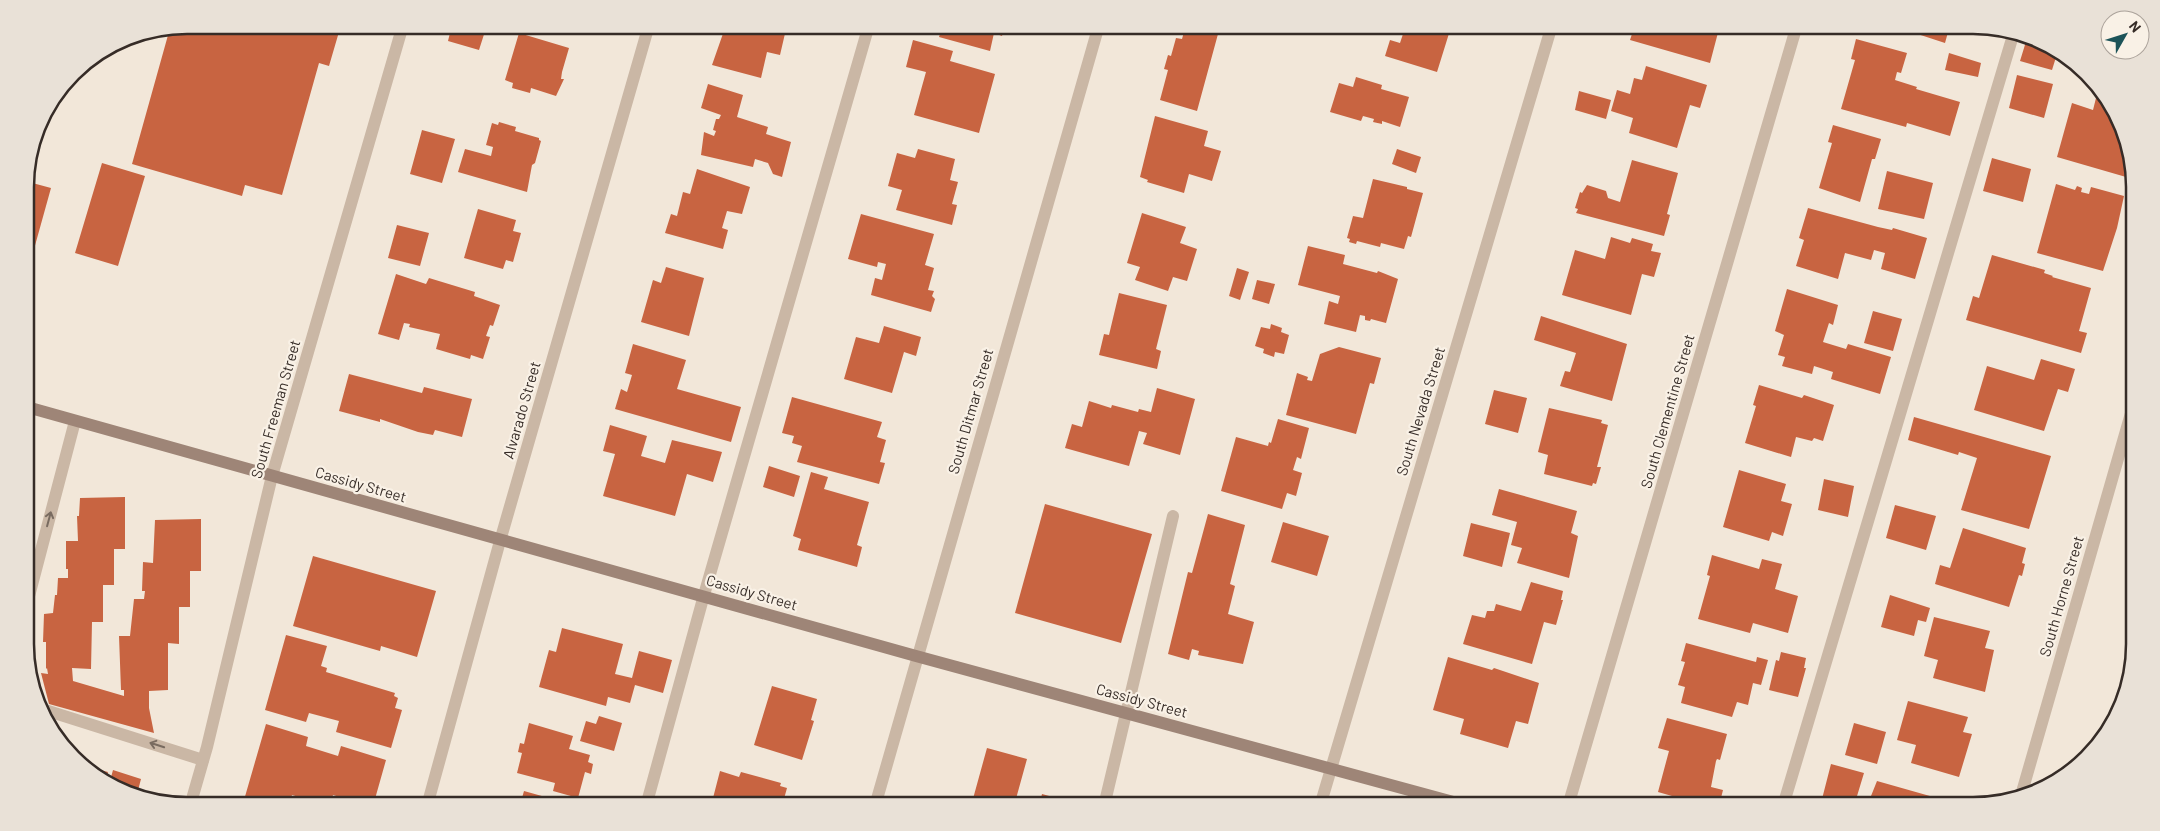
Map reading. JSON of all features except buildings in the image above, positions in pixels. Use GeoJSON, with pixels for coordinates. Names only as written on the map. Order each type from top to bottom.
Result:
{"type":"FeatureCollection","features":[{"type":"Feature","properties":{"kind":"main road","name":"Cassidy Street"},"geometry":{"type":"LineString","coordinates":[[34,409],[500,541],[704,595],[916,656],[1434,797]]}},
{"type":"Feature","properties":{"kind":"street","name":"South Freeman Street"},"geometry":{"type":"LineString","coordinates":[[193,797],[272,476],[400,34]]}},
{"type":"Feature","properties":{"kind":"street","name":"Alvarado Street"},"geometry":{"type":"LineString","coordinates":[[429,797],[500,541],[646,34]]}},
{"type":"Feature","properties":{"kind":"street"},"geometry":{"type":"LineString","coordinates":[[648,797],[704,595],[866,34]]}},
{"type":"Feature","properties":{"kind":"street","name":"South Ditmar Street"},"geometry":{"type":"LineString","coordinates":[[877,797],[916,656],[1096,34]]}},
{"type":"Feature","properties":{"kind":"street","name":"South Nevada Street"},"geometry":{"type":"LineString","coordinates":[[1322,797],[1549,34]]}},
{"type":"Feature","properties":{"kind":"street","name":"South Clementine Street"},"geometry":{"type":"LineString","coordinates":[[1571,797],[1793,34]]}},
{"type":"Feature","properties":{"kind":"street"},"geometry":{"type":"LineString","coordinates":[[1785,797],[2012,39]]}},
{"type":"Feature","properties":{"kind":"street"},"geometry":{"type":"LineString","coordinates":[[34,577],[75,421]]}},
{"type":"Feature","properties":{"kind":"street","name":"South Horne Street"},"geometry":{"type":"LineString","coordinates":[[2023,789],[2126,431]]}},
{"type":"Feature","properties":{"kind":"street"},"geometry":{"type":"LineString","coordinates":[[1106,797],[1173,516]]}},
{"type":"Feature","properties":{"kind":"street"},"geometry":{"type":"LineString","coordinates":[[49,711],[203,760]]}}]}
